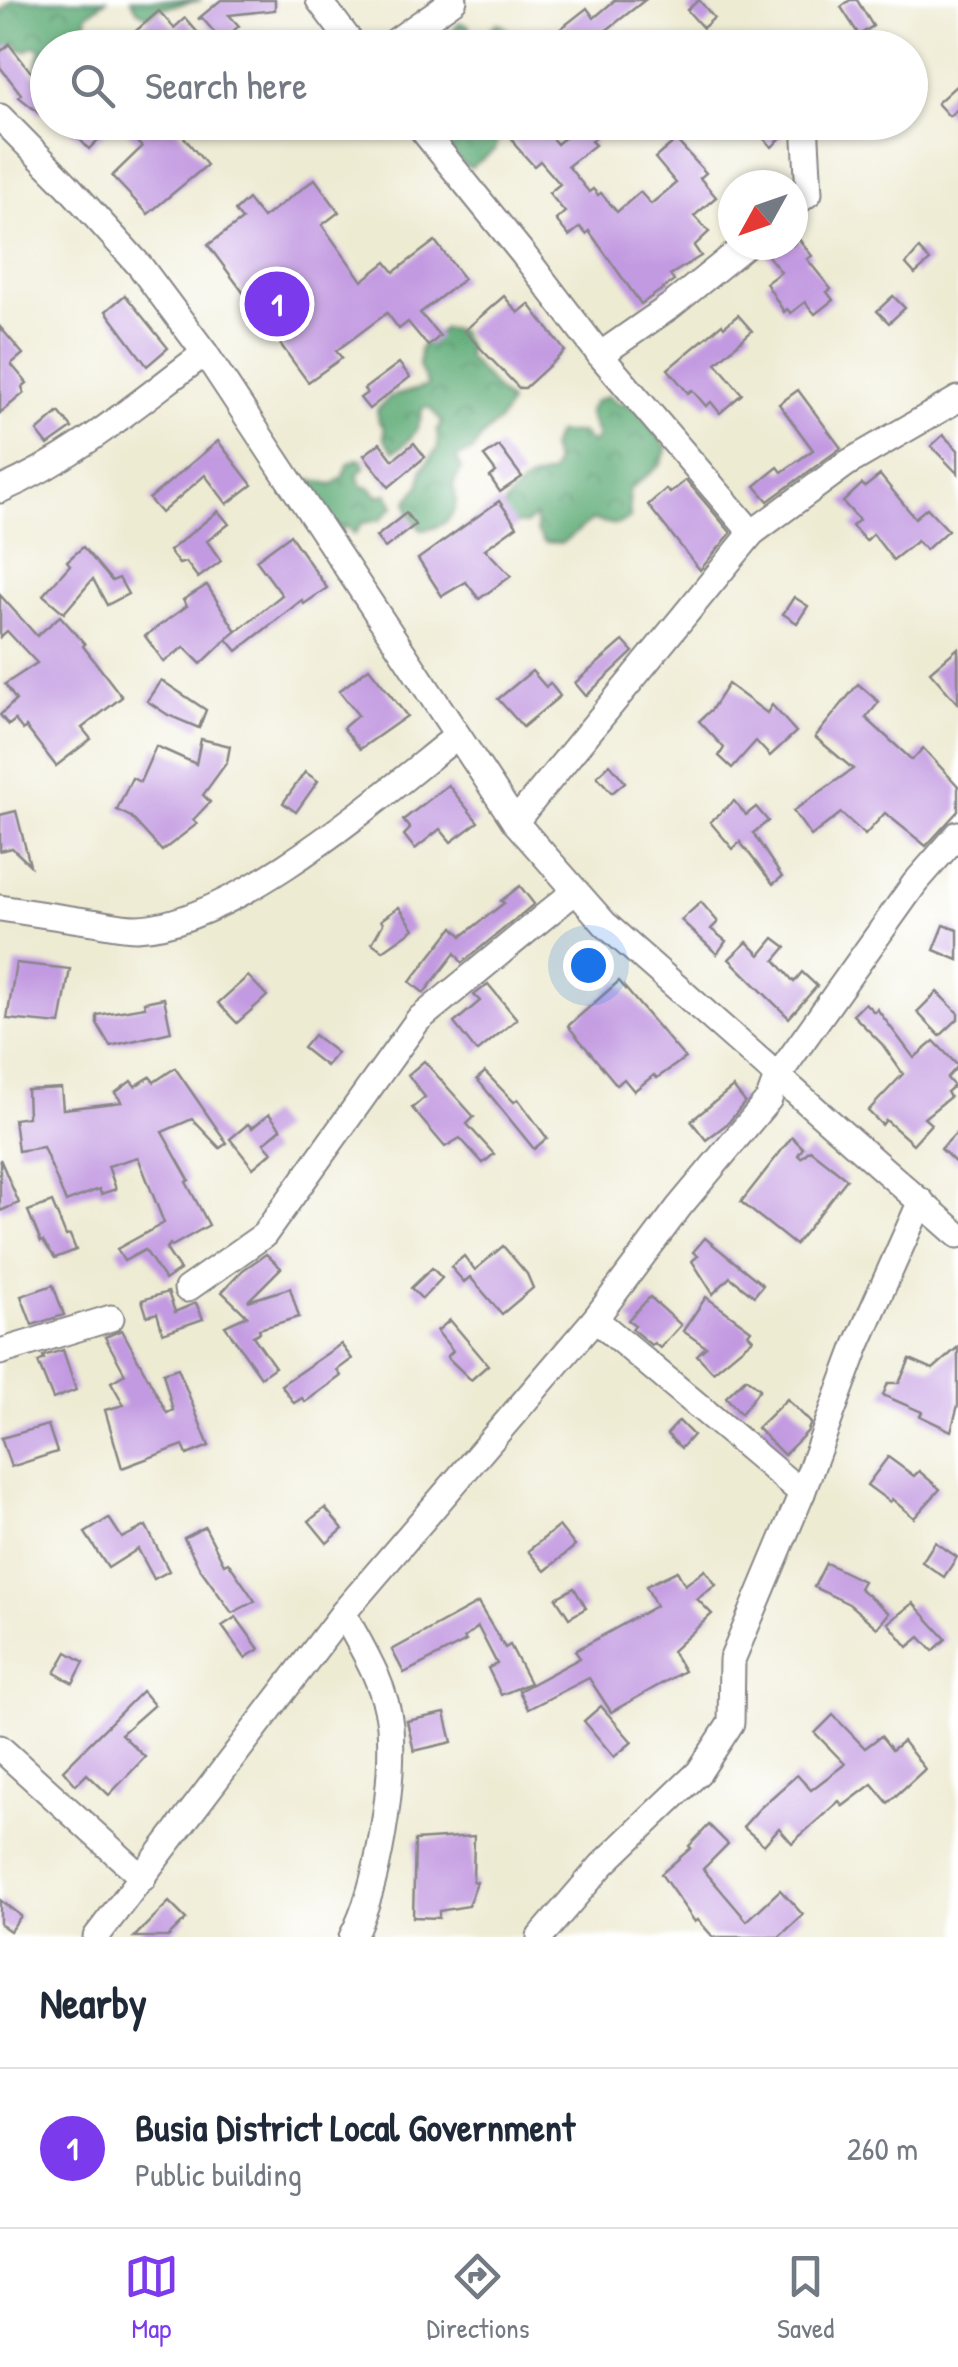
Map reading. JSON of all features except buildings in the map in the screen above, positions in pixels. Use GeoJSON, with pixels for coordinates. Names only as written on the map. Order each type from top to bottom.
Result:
{"type":"FeatureCollection","features":[{"type":"Feature","properties":{"kind":"street"},"geometry":{"type":"LineString","coordinates":[[319,0],[341,30]]}},
{"type":"Feature","properties":{"kind":"street"},"geometry":{"type":"LineString","coordinates":[[412,30],[454,0]]}},
{"type":"Feature","properties":{"kind":"street"},"geometry":{"type":"LineString","coordinates":[[0,118],[140,266],[204,353],[516,822],[574,892],[659,974],[958,1235]]}},
{"type":"Feature","properties":{"kind":"street"},"geometry":{"type":"LineString","coordinates":[[431,140],[600,356],[752,533]]}},
{"type":"Feature","properties":{"kind":"street"},"geometry":{"type":"LineString","coordinates":[[805,140],[807,170]]}},
{"type":"Feature","properties":{"kind":"street"},"geometry":{"type":"LineString","coordinates":[[600,356],[727,260]]}},
{"type":"Feature","properties":{"kind":"street"},"geometry":{"type":"LineString","coordinates":[[0,490],[46,468],[204,353]]}},
{"type":"Feature","properties":{"kind":"street"},"geometry":{"type":"LineString","coordinates":[[516,822],[752,533],[846,464],[958,399]]}},
{"type":"Feature","properties":{"kind":"street"},"geometry":{"type":"LineString","coordinates":[[0,908],[134,928],[170,924],[201,913],[267,878],[458,736]]}},
{"type":"Feature","properties":{"kind":"street"},"geometry":{"type":"LineString","coordinates":[[96,1937],[343,1613],[595,1319],[679,1207],[769,1100],[777,1077],[915,883],[958,834]]}},
{"type":"Feature","properties":{"kind":"street"},"geometry":{"type":"LineString","coordinates":[[187,1289],[264,1235],[418,1020],[574,892]]}},
{"type":"Feature","properties":{"kind":"street"},"geometry":{"type":"LineString","coordinates":[[540,1937],[602,1865],[700,1772],[731,1723],[732,1660],[802,1493],[857,1345],[921,1201]]}},
{"type":"Feature","properties":{"kind":"street"},"geometry":{"type":"LineString","coordinates":[[0,1352],[111,1318]]}},
{"type":"Feature","properties":{"kind":"street"},"geometry":{"type":"LineString","coordinates":[[595,1319],[802,1493]]}},
{"type":"Feature","properties":{"kind":"street"},"geometry":{"type":"LineString","coordinates":[[343,1613],[372,1667],[390,1725],[384,1811],[372,1886],[352,1937]]}},
{"type":"Feature","properties":{"kind":"street"},"geometry":{"type":"LineString","coordinates":[[0,1748],[143,1878]]}},
{"type":"Feature","properties":{"kind":"green space"},"geometry":{"type":"Polygon","coordinates":[[[12,0],[106,0],[86,15],[87,30],[30,30],[30,49],[26,51],[19,49],[16,42],[0,51],[0,12],[12,0]]]}},
{"type":"Feature","properties":{"kind":"green space"},"geometry":{"type":"Polygon","coordinates":[[[131,0],[201,0],[157,9],[149,16],[138,11],[131,0]]]}},
{"type":"Feature","properties":{"kind":"green space"},"geometry":{"type":"Polygon","coordinates":[[[460,23],[469,26],[469,30],[454,30],[460,23]]]}},
{"type":"Feature","properties":{"kind":"green space"},"geometry":{"type":"Polygon","coordinates":[[[498,23],[509,30],[491,30],[498,23]]]}},
{"type":"Feature","properties":{"kind":"green space"},"geometry":{"type":"Polygon","coordinates":[[[445,140],[497,140],[495,150],[470,168],[445,140]]]}},
{"type":"Feature","properties":{"kind":"green space"},"geometry":{"type":"Polygon","coordinates":[[[444,328],[459,331],[468,347],[467,357],[509,403],[473,451],[457,457],[461,469],[453,486],[456,503],[450,517],[438,526],[421,530],[407,501],[420,485],[422,469],[438,448],[437,430],[442,422],[429,407],[422,408],[414,433],[394,451],[384,439],[377,410],[390,397],[428,386],[419,366],[420,348],[444,328]]]}},
{"type":"Feature","properties":{"kind":"green space"},"geometry":{"type":"Polygon","coordinates":[[[608,396],[619,403],[635,404],[667,448],[661,464],[629,490],[630,518],[616,525],[593,520],[562,543],[544,542],[537,531],[535,516],[526,524],[506,523],[501,513],[514,492],[534,478],[551,474],[555,463],[550,448],[557,433],[581,433],[591,443],[598,437],[588,412],[594,402],[608,396]]]}},
{"type":"Feature","properties":{"kind":"green space"},"geometry":{"type":"Polygon","coordinates":[[[363,460],[365,467],[357,475],[362,486],[371,488],[377,496],[387,494],[394,506],[380,520],[362,523],[354,535],[346,525],[340,533],[332,531],[304,486],[310,480],[333,484],[342,478],[348,464],[363,460]]]}},
{"type":"Feature","properties":{"kind":"place","name":"Busia District Local Government"},"geometry":{"type":"Point","coordinates":[277,304]}}]}
